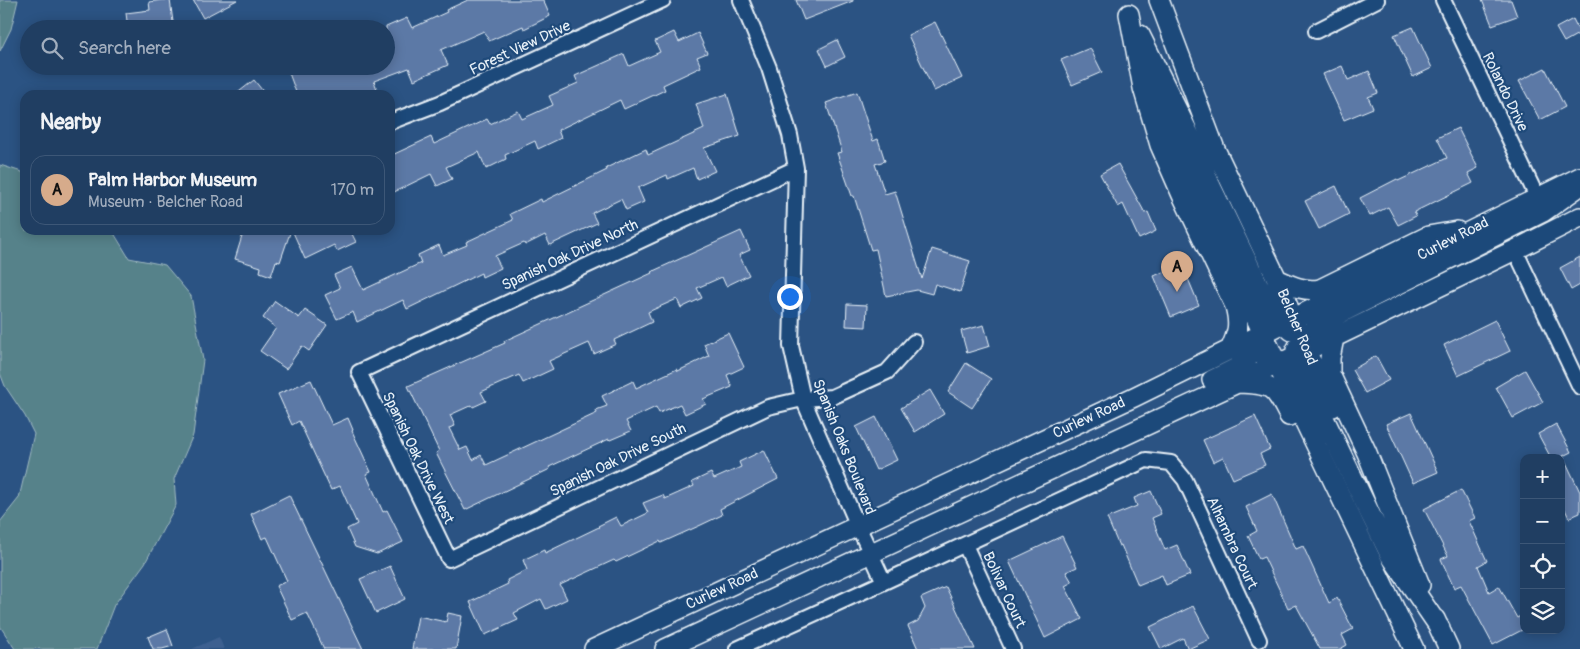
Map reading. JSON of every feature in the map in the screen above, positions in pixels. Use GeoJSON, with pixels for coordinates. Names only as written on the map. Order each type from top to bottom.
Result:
{"type":"FeatureCollection","features":[{"type":"Feature","properties":{"kind":"main road","name":"Belcher Road"},"geometry":{"type":"LineString","coordinates":[[1159,0],[1216,149],[1277,279],[1291,392],[1414,649]]}},
{"type":"Feature","properties":{"kind":"main road","name":"Belcher Road"},"geometry":{"type":"LineString","coordinates":[[1127,7],[1175,139],[1284,343],[1425,599],[1449,649]]}},
{"type":"Feature","properties":{"kind":"main road"},"geometry":{"type":"LineString","coordinates":[[1127,7],[1143,88],[1160,145],[1235,306],[1239,320],[1238,334],[1230,350]]}},
{"type":"Feature","properties":{"kind":"main road","name":"Curlew Road"},"geometry":{"type":"LineString","coordinates":[[665,649],[1237,383],[1284,343],[1478,227],[1580,176]]}},
{"type":"Feature","properties":{"kind":"main road"},"geometry":{"type":"LineString","coordinates":[[1026,481],[1072,446],[1231,372],[1334,316],[1543,212],[1580,186]]}},
{"type":"Feature","properties":{"kind":"main road","name":"Curlew Road"},"geometry":{"type":"LineString","coordinates":[[594,649],[1134,397],[1230,350],[1334,338],[1580,217]]}},
{"type":"Feature","properties":{"kind":"main road"},"geometry":{"type":"LineString","coordinates":[[1277,279],[1302,290],[1320,290],[1428,236],[1478,227]]}},
{"type":"Feature","properties":{"kind":"main road"},"geometry":{"type":"LineString","coordinates":[[1334,338],[1330,358],[1330,374],[1367,453],[1425,599]]}},
{"type":"Feature","properties":{"kind":"main road"},"geometry":{"type":"LineString","coordinates":[[1284,343],[1300,375],[1311,391],[1390,554],[1440,628]]}},
{"type":"Feature","properties":{"kind":"main road"},"geometry":{"type":"LineString","coordinates":[[1237,383],[1259,384],[1271,387],[1280,398],[1337,515],[1387,593]]}},
{"type":"Feature","properties":{"kind":"street","name":"Forest View Drive"},"geometry":{"type":"LineString","coordinates":[[395,120],[440,103],[663,0]]}},
{"type":"Feature","properties":{"kind":"street","name":"Spanish Oaks Boulevard"},"geometry":{"type":"LineString","coordinates":[[741,0],[772,78],[790,135],[796,168],[791,346],[804,399],[870,554],[884,582]]}},
{"type":"Feature","properties":{"kind":"street"},"geometry":{"type":"LineString","coordinates":[[1316,31],[1377,0]]}},
{"type":"Feature","properties":{"kind":"street","name":"Rolando Drive"},"geometry":{"type":"LineString","coordinates":[[1443,0],[1537,197]]}},
{"type":"Feature","properties":{"kind":"street","name":"Spanish Oak Drive North"},"geometry":{"type":"LineString","coordinates":[[359,372],[796,168]]}},
{"type":"Feature","properties":{"kind":"street"},"geometry":{"type":"LineString","coordinates":[[1515,250],[1580,387]]}},
{"type":"Feature","properties":{"kind":"street","name":"Spanish Oak Drive South"},"geometry":{"type":"LineString","coordinates":[[449,559],[768,407],[804,399],[832,397],[887,372],[914,342]]}},
{"type":"Feature","properties":{"kind":"street","name":"Spanish Oak Drive West"},"geometry":{"type":"LineString","coordinates":[[359,372],[449,559]]}},
{"type":"Feature","properties":{"kind":"street","name":"Alhambra Court"},"geometry":{"type":"LineString","coordinates":[[965,545],[1146,460],[1171,463],[1184,480],[1259,640]]}},
{"type":"Feature","properties":{"kind":"street"},"geometry":{"type":"LineString","coordinates":[[736,649],[762,644],[884,582],[965,545]]}},
{"type":"Feature","properties":{"kind":"street","name":"Bolivar Court"},"geometry":{"type":"LineString","coordinates":[[965,545],[1013,649]]}},
{"type":"Feature","properties":{"kind":"shaded area"},"geometry":{"type":"Polygon","coordinates":[[[219,637],[224,649],[192,649],[219,637]]]}},
{"type":"Feature","properties":{"kind":"green space"},"geometry":{"type":"Polygon","coordinates":[[[0,0],[18,0],[11,29],[0,51],[0,0]]]}},
{"type":"Feature","properties":{"kind":"green space"},"geometry":{"type":"Polygon","coordinates":[[[0,165],[20,171],[20,235],[115,235],[129,258],[165,265],[191,296],[203,360],[193,435],[174,479],[176,505],[145,563],[114,605],[97,649],[15,649],[0,626],[0,522],[19,498],[34,434],[25,416],[5,386],[0,373],[0,165]]]}},
{"type":"Feature","properties":{"kind":"building"},"geometry":{"type":"Polygon","coordinates":[[[170,0],[173,20],[127,20],[126,13],[150,10],[149,2],[170,0]]]}},
{"type":"Feature","properties":{"kind":"building"},"geometry":{"type":"Polygon","coordinates":[[[193,0],[237,0],[203,18],[193,0]]]}},
{"type":"Feature","properties":{"kind":"building"},"geometry":{"type":"Polygon","coordinates":[[[468,0],[543,0],[550,16],[524,29],[523,26],[489,41],[484,31],[441,50],[448,65],[414,80],[409,68],[395,73],[395,23],[407,18],[412,28],[447,12],[446,10],[468,0]]]}},
{"type":"Feature","properties":{"kind":"building"},"geometry":{"type":"Polygon","coordinates":[[[796,0],[853,0],[853,1],[804,20],[796,0]]]}},
{"type":"Feature","properties":{"kind":"building"},"geometry":{"type":"Polygon","coordinates":[[[1482,0],[1511,0],[1517,16],[1492,25],[1482,0]]]}},
{"type":"Feature","properties":{"kind":"building"},"geometry":{"type":"Polygon","coordinates":[[[1573,19],[1580,33],[1564,42],[1556,28],[1573,19]]]}},
{"type":"Feature","properties":{"kind":"building"},"geometry":{"type":"Polygon","coordinates":[[[935,22],[962,78],[934,91],[908,35],[935,22]]]}},
{"type":"Feature","properties":{"kind":"building"},"geometry":{"type":"Polygon","coordinates":[[[1413,27],[1432,68],[1413,77],[1394,35],[1413,27]]]}},
{"type":"Feature","properties":{"kind":"building"},"geometry":{"type":"Polygon","coordinates":[[[674,32],[679,42],[698,33],[707,53],[697,57],[701,67],[663,85],[665,90],[624,109],[620,100],[558,130],[561,138],[538,149],[535,141],[505,155],[506,159],[486,169],[479,152],[446,167],[452,179],[437,186],[431,174],[395,192],[395,154],[431,137],[434,144],[487,119],[490,124],[518,111],[522,119],[553,105],[549,96],[578,83],[575,76],[624,54],[629,66],[660,52],[655,41],[674,32]]]}},
{"type":"Feature","properties":{"kind":"building"},"geometry":{"type":"Polygon","coordinates":[[[837,40],[845,57],[827,66],[819,49],[837,40]]]}},
{"type":"Feature","properties":{"kind":"building"},"geometry":{"type":"Polygon","coordinates":[[[1090,48],[1102,72],[1072,85],[1061,60],[1090,48]]]}},
{"type":"Feature","properties":{"kind":"building"},"geometry":{"type":"Polygon","coordinates":[[[1342,66],[1348,80],[1369,71],[1378,93],[1368,97],[1373,108],[1344,120],[1323,74],[1342,66]]]}},
{"type":"Feature","properties":{"kind":"building"},"geometry":{"type":"Polygon","coordinates":[[[1545,68],[1565,107],[1540,120],[1519,81],[1545,68]]]}},
{"type":"Feature","properties":{"kind":"building"},"geometry":{"type":"Polygon","coordinates":[[[290,75],[390,75],[374,81],[377,90],[295,90],[290,75]]]}},
{"type":"Feature","properties":{"kind":"building"},"geometry":{"type":"Polygon","coordinates":[[[254,80],[262,90],[241,90],[254,80]]]}},
{"type":"Feature","properties":{"kind":"building"},"geometry":{"type":"Polygon","coordinates":[[[857,92],[873,141],[878,139],[885,161],[875,164],[885,194],[895,191],[922,279],[932,249],[970,261],[960,292],[935,284],[932,294],[917,290],[886,296],[876,249],[871,250],[854,196],[852,196],[837,153],[842,152],[826,103],[857,92]]]}},
{"type":"Feature","properties":{"kind":"building"},"geometry":{"type":"Polygon","coordinates":[[[727,94],[740,136],[704,148],[715,171],[697,179],[693,168],[668,179],[667,175],[638,188],[644,202],[626,210],[621,199],[592,213],[597,223],[550,245],[545,235],[495,256],[501,268],[482,277],[481,273],[407,309],[403,300],[357,322],[353,312],[337,319],[325,295],[340,288],[334,275],[352,267],[363,290],[421,263],[418,255],[439,245],[443,255],[467,245],[466,242],[513,220],[510,214],[541,199],[542,202],[646,149],[648,155],[704,129],[696,104],[727,94]]]}},
{"type":"Feature","properties":{"kind":"building"},"geometry":{"type":"Polygon","coordinates":[[[1458,128],[1478,168],[1468,173],[1473,183],[1414,212],[1416,216],[1398,225],[1388,207],[1370,216],[1360,198],[1397,179],[1398,181],[1447,158],[1437,138],[1458,128]]]}},
{"type":"Feature","properties":{"kind":"building"},"geometry":{"type":"Polygon","coordinates":[[[1118,164],[1145,213],[1148,212],[1156,231],[1139,239],[1123,204],[1118,207],[1100,174],[1118,164]]]}},
{"type":"Feature","properties":{"kind":"building"},"geometry":{"type":"Polygon","coordinates":[[[1336,186],[1349,214],[1319,229],[1305,201],[1336,186]]]}},
{"type":"Feature","properties":{"kind":"building"},"geometry":{"type":"Polygon","coordinates":[[[741,231],[750,250],[739,255],[749,275],[726,286],[722,277],[697,288],[702,298],[681,308],[677,299],[648,312],[652,322],[614,340],[616,344],[594,354],[589,343],[549,361],[553,369],[523,383],[519,375],[481,392],[486,401],[450,415],[455,426],[449,428],[460,450],[467,447],[473,460],[481,455],[486,465],[597,413],[596,410],[607,406],[602,396],[633,381],[636,388],[709,356],[704,344],[728,333],[744,367],[727,375],[732,387],[703,399],[706,404],[685,414],[680,404],[659,413],[656,407],[626,421],[631,431],[609,439],[549,467],[550,469],[465,510],[436,453],[439,451],[408,386],[505,343],[504,341],[741,231]]]}},
{"type":"Feature","properties":{"kind":"building"},"geometry":{"type":"Polygon","coordinates":[[[242,235],[289,235],[280,262],[276,261],[271,276],[260,272],[261,267],[235,259],[242,235]]]}},
{"type":"Feature","properties":{"kind":"building"},"geometry":{"type":"Polygon","coordinates":[[[294,235],[352,235],[356,242],[337,251],[334,245],[305,259],[294,235]]]}},
{"type":"Feature","properties":{"kind":"building"},"geometry":{"type":"Polygon","coordinates":[[[1580,257],[1580,285],[1571,290],[1560,268],[1580,257]]]}},
{"type":"Feature","properties":{"kind":"building"},"geometry":{"type":"Polygon","coordinates":[[[1172,268],[1176,278],[1186,274],[1199,305],[1171,317],[1154,276],[1172,268]]]}},
{"type":"Feature","properties":{"kind":"building"},"geometry":{"type":"Polygon","coordinates":[[[275,301],[299,318],[305,310],[327,325],[309,351],[302,346],[286,369],[260,351],[276,328],[263,318],[275,301]]]}},
{"type":"Feature","properties":{"kind":"building"},"geometry":{"type":"Polygon","coordinates":[[[847,304],[867,305],[866,327],[846,326],[847,304]]]}},
{"type":"Feature","properties":{"kind":"building"},"geometry":{"type":"Polygon","coordinates":[[[1495,320],[1510,351],[1458,376],[1444,345],[1495,320]]]}},
{"type":"Feature","properties":{"kind":"building"},"geometry":{"type":"Polygon","coordinates":[[[984,325],[990,346],[967,353],[961,331],[984,325]]]}},
{"type":"Feature","properties":{"kind":"building"},"geometry":{"type":"Polygon","coordinates":[[[1376,356],[1389,380],[1365,393],[1352,370],[1376,356]]]}},
{"type":"Feature","properties":{"kind":"building"},"geometry":{"type":"Polygon","coordinates":[[[966,363],[991,379],[972,408],[948,392],[966,363]]]}},
{"type":"Feature","properties":{"kind":"building"},"geometry":{"type":"Polygon","coordinates":[[[1525,370],[1543,402],[1513,418],[1496,387],[1525,370]]]}},
{"type":"Feature","properties":{"kind":"building"},"geometry":{"type":"Polygon","coordinates":[[[311,380],[332,425],[348,418],[371,472],[366,474],[383,512],[387,510],[403,542],[377,554],[355,547],[347,529],[357,524],[340,486],[331,490],[299,421],[292,425],[278,394],[311,380]]]}},
{"type":"Feature","properties":{"kind":"building"},"geometry":{"type":"Polygon","coordinates":[[[930,390],[944,414],[915,432],[901,408],[930,390]]]}},
{"type":"Feature","properties":{"kind":"building"},"geometry":{"type":"Polygon","coordinates":[[[1411,413],[1438,472],[1413,483],[1386,424],[1411,413]]]}},
{"type":"Feature","properties":{"kind":"building"},"geometry":{"type":"Polygon","coordinates":[[[1255,416],[1270,449],[1260,454],[1265,465],[1233,479],[1223,457],[1213,462],[1203,440],[1255,416]]]}},
{"type":"Feature","properties":{"kind":"building"},"geometry":{"type":"Polygon","coordinates":[[[876,417],[897,460],[876,470],[856,427],[876,417]]]}},
{"type":"Feature","properties":{"kind":"building"},"geometry":{"type":"Polygon","coordinates":[[[1556,424],[1571,452],[1565,455],[1549,454],[1538,434],[1556,424]]]}},
{"type":"Feature","properties":{"kind":"building"},"geometry":{"type":"Polygon","coordinates":[[[764,450],[778,479],[720,509],[722,515],[616,562],[614,560],[560,585],[567,599],[546,609],[541,599],[514,613],[518,620],[485,635],[470,602],[508,584],[507,580],[527,570],[523,560],[544,550],[545,553],[616,517],[621,526],[648,513],[643,503],[663,495],[665,499],[694,486],[692,482],[711,473],[714,479],[741,467],[739,462],[764,450]]]}},
{"type":"Feature","properties":{"kind":"building"},"geometry":{"type":"Polygon","coordinates":[[[1565,460],[1580,492],[1580,513],[1569,518],[1565,510],[1565,460]]]}},
{"type":"Feature","properties":{"kind":"building"},"geometry":{"type":"Polygon","coordinates":[[[1461,490],[1475,518],[1469,521],[1487,561],[1478,566],[1489,592],[1499,586],[1517,618],[1520,616],[1520,631],[1493,645],[1461,585],[1454,588],[1441,559],[1448,556],[1424,509],[1461,490]]]}},
{"type":"Feature","properties":{"kind":"building"},"geometry":{"type":"Polygon","coordinates":[[[1151,491],[1161,514],[1152,518],[1165,550],[1177,545],[1190,575],[1166,585],[1162,575],[1138,585],[1107,518],[1137,506],[1134,498],[1151,491]]]}},
{"type":"Feature","properties":{"kind":"building"},"geometry":{"type":"Polygon","coordinates":[[[1272,494],[1296,549],[1303,546],[1329,603],[1337,598],[1353,629],[1342,635],[1347,645],[1340,649],[1320,649],[1296,605],[1288,608],[1264,557],[1259,559],[1248,536],[1257,531],[1246,507],[1272,494]]]}},
{"type":"Feature","properties":{"kind":"building"},"geometry":{"type":"Polygon","coordinates":[[[289,495],[363,649],[324,649],[307,613],[292,620],[276,586],[287,581],[267,537],[262,539],[251,514],[289,495]]]}},
{"type":"Feature","properties":{"kind":"building"},"geometry":{"type":"Polygon","coordinates":[[[1062,536],[1077,567],[1066,572],[1072,582],[1065,586],[1082,619],[1045,638],[1009,561],[1062,536]]]}},
{"type":"Feature","properties":{"kind":"building"},"geometry":{"type":"Polygon","coordinates":[[[390,566],[405,599],[376,613],[360,579],[390,566]]]}},
{"type":"Feature","properties":{"kind":"building"},"geometry":{"type":"Polygon","coordinates":[[[946,587],[975,649],[918,649],[908,626],[918,621],[925,608],[921,598],[946,587]]]}},
{"type":"Feature","properties":{"kind":"building"},"geometry":{"type":"Polygon","coordinates":[[[1193,606],[1210,639],[1188,649],[1183,638],[1161,649],[1150,627],[1193,606]]]}},
{"type":"Feature","properties":{"kind":"building"},"geometry":{"type":"Polygon","coordinates":[[[448,613],[462,616],[456,649],[412,649],[418,616],[446,622],[448,613]]]}},
{"type":"Feature","properties":{"kind":"building"},"geometry":{"type":"Polygon","coordinates":[[[167,629],[173,646],[153,649],[148,637],[167,629]]]}},
{"type":"Feature","properties":{"kind":"place","name":"Palm Harbor Museum"},"geometry":{"type":"Point","coordinates":[1177,292]}}]}
